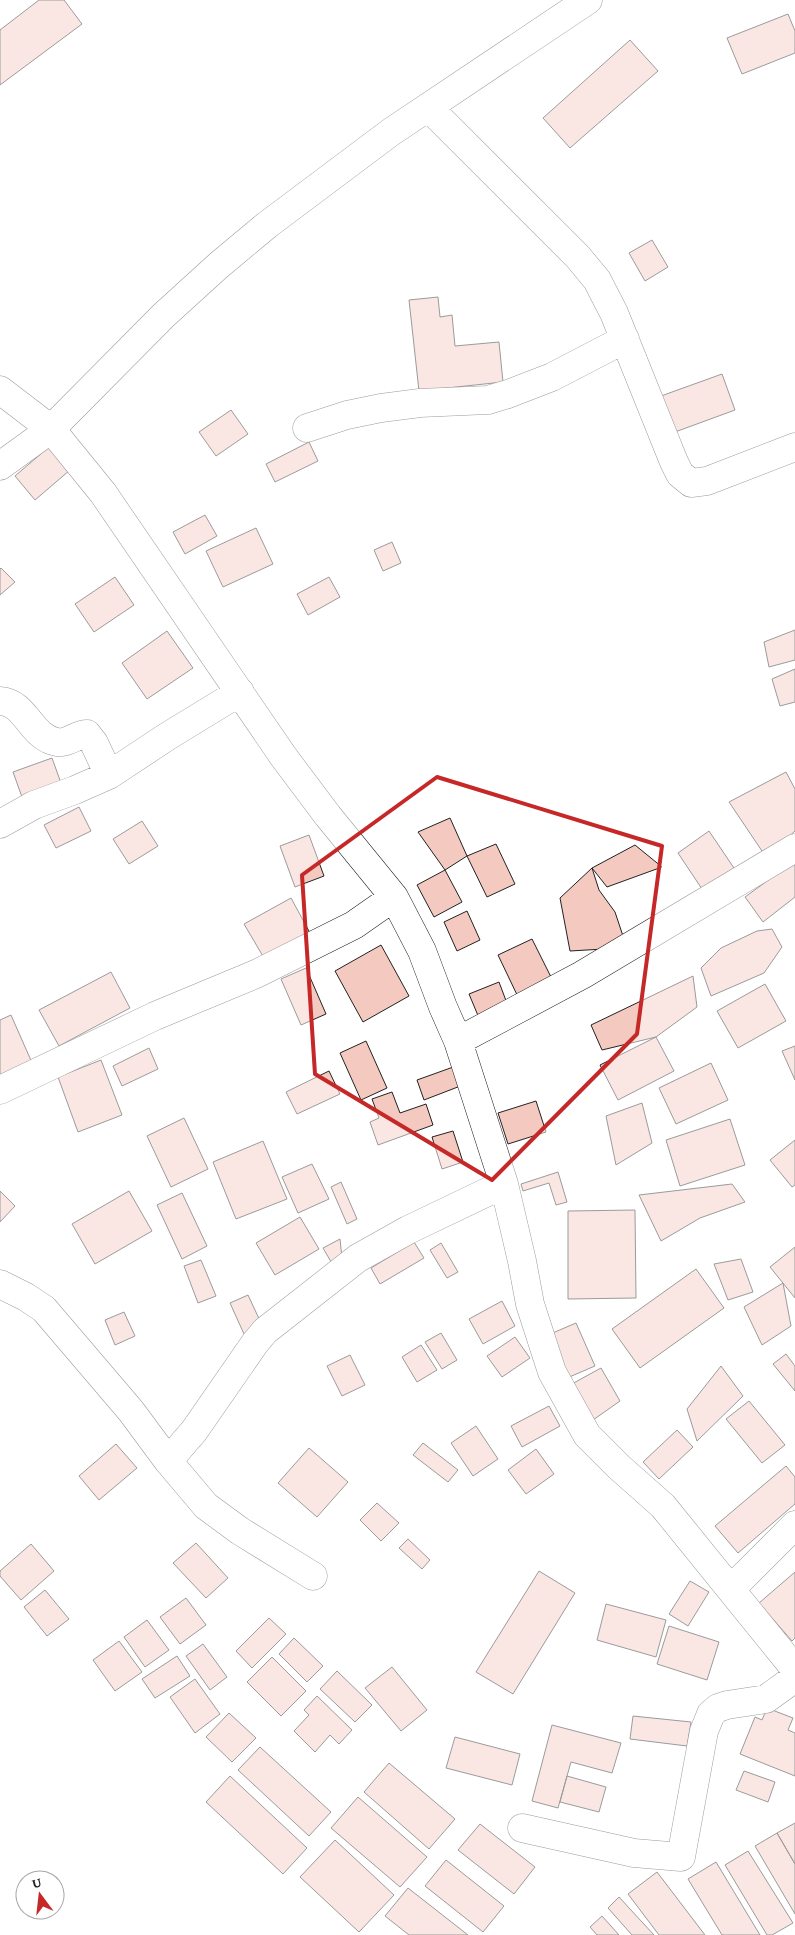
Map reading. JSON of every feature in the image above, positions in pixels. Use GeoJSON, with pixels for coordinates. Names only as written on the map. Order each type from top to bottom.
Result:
{"type":"FeatureCollection","features":[{"type":"Feature","properties":{"kind":"street"},"geometry":{"type":"LineString","coordinates":[[0,466],[51,429],[164,315],[267,225],[383,138],[505,54],[588,0]]}},
{"type":"Feature","properties":{"kind":"street"},"geometry":{"type":"LineString","coordinates":[[428,107],[578,257],[597,280],[625,339],[680,474],[691,483],[707,482],[795,447]]}},
{"type":"Feature","properties":{"kind":"street"},"geometry":{"type":"LineString","coordinates":[[307,428],[347,415],[381,408],[420,403],[488,400],[552,377],[625,339]]}},
{"type":"Feature","properties":{"kind":"street"},"geometry":{"type":"LineString","coordinates":[[0,390],[51,429],[103,493],[284,756],[328,816],[394,897],[422,951],[458,1041],[504,1184],[530,1304],[552,1372],[587,1435],[664,1506],[795,1669]]}},
{"type":"Feature","properties":{"kind":"street"},"geometry":{"type":"LineString","coordinates":[[0,824],[34,805],[109,775],[240,692]]}},
{"type":"Feature","properties":{"kind":"street"},"geometry":{"type":"LineString","coordinates":[[0,701],[10,702],[18,708],[38,732],[56,742],[87,734],[109,775]]}},
{"type":"Feature","properties":{"kind":"street"},"geometry":{"type":"LineString","coordinates":[[458,1041],[582,975],[795,848]]}},
{"type":"Feature","properties":{"kind":"street"},"geometry":{"type":"LineString","coordinates":[[0,1090],[155,1016],[256,974],[354,925],[394,897]]}},
{"type":"Feature","properties":{"kind":"street"},"geometry":{"type":"LineString","coordinates":[[168,1461],[194,1431],[255,1343],[271,1326],[358,1258],[408,1230],[504,1184]]}},
{"type":"Feature","properties":{"kind":"street"},"geometry":{"type":"LineString","coordinates":[[0,1284],[26,1297],[44,1309],[212,1512],[313,1576]]}},
{"type":"Feature","properties":{"kind":"street"},"geometry":{"type":"LineString","coordinates":[[732,1589],[795,1525]]}},
{"type":"Feature","properties":{"kind":"street"},"geometry":{"type":"LineString","coordinates":[[522,1828],[634,1853],[681,1857],[704,1731],[711,1714],[727,1705],[766,1699],[795,1678]]}},
{"type":"Feature","properties":{"kind":"highlighted area"},"geometry":{"type":"Polygon","coordinates":[[[437,777],[662,846],[637,1034],[492,1180],[315,1074],[302,875],[437,777]]]}},
{"type":"Feature","properties":{"kind":"building"},"geometry":{"type":"Polygon","coordinates":[[[39,0],[64,0],[82,24],[0,85],[0,30],[39,0]]]}},
{"type":"Feature","properties":{"kind":"building"},"geometry":{"type":"Polygon","coordinates":[[[788,14],[795,31],[795,53],[742,74],[727,38],[788,14]]]}},
{"type":"Feature","properties":{"kind":"building"},"geometry":{"type":"Polygon","coordinates":[[[630,40],[658,71],[570,148],[543,118],[630,40]]]}},
{"type":"Feature","properties":{"kind":"building"},"geometry":{"type":"Polygon","coordinates":[[[652,240],[668,267],[645,281],[629,253],[652,240]]]}},
{"type":"Feature","properties":{"kind":"building"},"geometry":{"type":"Polygon","coordinates":[[[438,297],[440,317],[452,315],[455,346],[499,342],[503,382],[419,391],[409,300],[438,297]]]}},
{"type":"Feature","properties":{"kind":"building"},"geometry":{"type":"Polygon","coordinates":[[[722,374],[735,410],[675,432],[661,396],[722,374]]]}},
{"type":"Feature","properties":{"kind":"building"},"geometry":{"type":"Polygon","coordinates":[[[231,410],[248,434],[216,456],[199,432],[231,410]]]}},
{"type":"Feature","properties":{"kind":"building"},"geometry":{"type":"Polygon","coordinates":[[[309,442],[318,461],[275,482],[266,464],[309,442]]]}},
{"type":"Feature","properties":{"kind":"building"},"geometry":{"type":"Polygon","coordinates":[[[50,446],[70,470],[35,500],[15,476],[50,446]]]}},
{"type":"Feature","properties":{"kind":"building"},"geometry":{"type":"Polygon","coordinates":[[[205,515],[217,536],[185,554],[173,532],[205,515]]]}},
{"type":"Feature","properties":{"kind":"building"},"geometry":{"type":"Polygon","coordinates":[[[256,528],[273,564],[223,587],[206,551],[256,528]]]}},
{"type":"Feature","properties":{"kind":"building"},"geometry":{"type":"Polygon","coordinates":[[[392,542],[401,563],[383,571],[374,550],[392,542]]]}},
{"type":"Feature","properties":{"kind":"building"},"geometry":{"type":"Polygon","coordinates":[[[0,569],[15,582],[0,595],[0,569]]]}},
{"type":"Feature","properties":{"kind":"building"},"geometry":{"type":"Polygon","coordinates":[[[115,577],[134,605],[94,632],[75,604],[115,577]]]}},
{"type":"Feature","properties":{"kind":"building"},"geometry":{"type":"Polygon","coordinates":[[[329,577],[340,597],[308,615],[297,594],[329,577]]]}},
{"type":"Feature","properties":{"kind":"building"},"geometry":{"type":"Polygon","coordinates":[[[795,630],[795,660],[769,667],[764,642],[795,630]]]}},
{"type":"Feature","properties":{"kind":"building"},"geometry":{"type":"Polygon","coordinates":[[[167,631],[193,668],[147,699],[122,663],[167,631]]]}},
{"type":"Feature","properties":{"kind":"building"},"geometry":{"type":"Polygon","coordinates":[[[795,669],[795,702],[780,706],[772,679],[795,669]]]}},
{"type":"Feature","properties":{"kind":"building"},"geometry":{"type":"Polygon","coordinates":[[[52,758],[61,783],[22,797],[13,772],[52,758]]]}},
{"type":"Feature","properties":{"kind":"building"},"geometry":{"type":"Polygon","coordinates":[[[786,772],[795,789],[795,831],[766,857],[729,802],[786,772]]]}},
{"type":"Feature","properties":{"kind":"building"},"geometry":{"type":"Polygon","coordinates":[[[79,807],[91,831],[56,848],[44,825],[79,807]]]}},
{"type":"Feature","properties":{"kind":"building"},"geometry":{"type":"Polygon","coordinates":[[[450,818],[467,856],[445,870],[418,832],[450,818]]]}},
{"type":"Feature","properties":{"kind":"building"},"geometry":{"type":"Polygon","coordinates":[[[142,821],[158,846],[129,864],[113,839],[142,821]]]}},
{"type":"Feature","properties":{"kind":"building"},"geometry":{"type":"Polygon","coordinates":[[[709,831],[736,871],[704,892],[678,853],[709,831]]]}},
{"type":"Feature","properties":{"kind":"building"},"geometry":{"type":"Polygon","coordinates":[[[309,835],[324,876],[295,887],[280,846],[309,835]]]}},
{"type":"Feature","properties":{"kind":"building"},"geometry":{"type":"Polygon","coordinates":[[[496,844],[515,884],[487,897],[467,856],[496,844]]]}},
{"type":"Feature","properties":{"kind":"building"},"geometry":{"type":"Polygon","coordinates":[[[635,845],[662,867],[607,887],[592,868],[635,845]]]}},
{"type":"Feature","properties":{"kind":"building"},"geometry":{"type":"Polygon","coordinates":[[[792,863],[795,865],[795,897],[763,922],[745,897],[792,863]]]}},
{"type":"Feature","properties":{"kind":"building"},"geometry":{"type":"Polygon","coordinates":[[[592,868],[599,890],[615,912],[623,936],[604,949],[570,951],[560,898],[592,868]]]}},
{"type":"Feature","properties":{"kind":"building"},"geometry":{"type":"Polygon","coordinates":[[[445,870],[462,902],[434,917],[417,885],[445,870]]]}},
{"type":"Feature","properties":{"kind":"building"},"geometry":{"type":"Polygon","coordinates":[[[291,898],[310,933],[264,958],[244,924],[291,898]]]}},
{"type":"Feature","properties":{"kind":"building"},"geometry":{"type":"Polygon","coordinates":[[[467,911],[480,940],[457,951],[444,922],[467,911]]]}},
{"type":"Feature","properties":{"kind":"building"},"geometry":{"type":"Polygon","coordinates":[[[772,929],[782,947],[764,973],[711,996],[701,968],[721,948],[757,931],[772,929]]]}},
{"type":"Feature","properties":{"kind":"building"},"geometry":{"type":"Polygon","coordinates":[[[532,939],[554,983],[519,999],[498,955],[532,939]]]}},
{"type":"Feature","properties":{"kind":"building"},"geometry":{"type":"Polygon","coordinates":[[[381,945],[409,996],[363,1022],[335,971],[381,945]]]}},
{"type":"Feature","properties":{"kind":"building"},"geometry":{"type":"Polygon","coordinates":[[[306,968],[326,1014],[301,1025],[281,979],[306,968]]]}},
{"type":"Feature","properties":{"kind":"building"},"geometry":{"type":"Polygon","coordinates":[[[111,972],[130,1008],[59,1046],[39,1010],[111,972]]]}},
{"type":"Feature","properties":{"kind":"building"},"geometry":{"type":"Polygon","coordinates":[[[693,976],[697,1007],[656,1037],[602,1050],[591,1025],[693,976]]]}},
{"type":"Feature","properties":{"kind":"building"},"geometry":{"type":"Polygon","coordinates":[[[499,982],[508,1006],[479,1018],[469,994],[499,982]]]}},
{"type":"Feature","properties":{"kind":"building"},"geometry":{"type":"Polygon","coordinates":[[[765,984],[786,1021],[738,1048],[717,1011],[765,984]]]}},
{"type":"Feature","properties":{"kind":"building"},"geometry":{"type":"Polygon","coordinates":[[[11,1015],[33,1065],[0,1078],[0,1020],[11,1015]]]}},
{"type":"Feature","properties":{"kind":"building"},"geometry":{"type":"Polygon","coordinates":[[[656,1037],[674,1071],[618,1100],[600,1065],[656,1037]]]}},
{"type":"Feature","properties":{"kind":"building"},"geometry":{"type":"Polygon","coordinates":[[[366,1041],[387,1088],[361,1100],[340,1053],[366,1041]]]}},
{"type":"Feature","properties":{"kind":"building"},"geometry":{"type":"Polygon","coordinates":[[[795,1046],[795,1080],[782,1051],[795,1046]]]}},
{"type":"Feature","properties":{"kind":"building"},"geometry":{"type":"Polygon","coordinates":[[[149,1048],[158,1069],[122,1086],[113,1066],[149,1048]]]}},
{"type":"Feature","properties":{"kind":"building"},"geometry":{"type":"Polygon","coordinates":[[[101,1060],[122,1115],[78,1132],[58,1077],[101,1060]]]}},
{"type":"Feature","properties":{"kind":"building"},"geometry":{"type":"Polygon","coordinates":[[[711,1063],[728,1100],[676,1124],[659,1088],[711,1063]]]}},
{"type":"Feature","properties":{"kind":"building"},"geometry":{"type":"Polygon","coordinates":[[[456,1066],[463,1085],[424,1100],[417,1080],[456,1066]]]}},
{"type":"Feature","properties":{"kind":"building"},"geometry":{"type":"Polygon","coordinates":[[[329,1071],[340,1094],[297,1114],[286,1092],[329,1071]]]}},
{"type":"Feature","properties":{"kind":"building"},"geometry":{"type":"Polygon","coordinates":[[[392,1092],[400,1113],[426,1104],[433,1125],[378,1145],[370,1122],[379,1118],[372,1099],[392,1092]]]}},
{"type":"Feature","properties":{"kind":"building"},"geometry":{"type":"Polygon","coordinates":[[[536,1101],[546,1132],[508,1144],[498,1113],[536,1101]]]}},
{"type":"Feature","properties":{"kind":"building"},"geometry":{"type":"Polygon","coordinates":[[[642,1103],[652,1143],[616,1165],[606,1116],[642,1103]]]}},
{"type":"Feature","properties":{"kind":"building"},"geometry":{"type":"Polygon","coordinates":[[[184,1118],[208,1169],[171,1187],[147,1136],[184,1118]]]}},
{"type":"Feature","properties":{"kind":"building"},"geometry":{"type":"Polygon","coordinates":[[[730,1119],[745,1165],[680,1186],[666,1140],[730,1119]]]}},
{"type":"Feature","properties":{"kind":"building"},"geometry":{"type":"Polygon","coordinates":[[[453,1131],[463,1162],[442,1169],[432,1137],[453,1131]]]}},
{"type":"Feature","properties":{"kind":"building"},"geometry":{"type":"Polygon","coordinates":[[[795,1140],[795,1185],[792,1187],[770,1160],[795,1140]]]}},
{"type":"Feature","properties":{"kind":"building"},"geometry":{"type":"Polygon","coordinates":[[[263,1141],[287,1199],[236,1219],[213,1162],[263,1141]]]}},
{"type":"Feature","properties":{"kind":"building"},"geometry":{"type":"Polygon","coordinates":[[[312,1164],[329,1199],[298,1213],[282,1177],[312,1164]]]}},
{"type":"Feature","properties":{"kind":"building"},"geometry":{"type":"Polygon","coordinates":[[[558,1172],[567,1202],[556,1205],[549,1183],[523,1191],[521,1184],[558,1172]]]}},
{"type":"Feature","properties":{"kind":"building"},"geometry":{"type":"Polygon","coordinates":[[[341,1182],[357,1219],[347,1224],[331,1187],[341,1182]]]}},
{"type":"Feature","properties":{"kind":"building"},"geometry":{"type":"Polygon","coordinates":[[[732,1184],[745,1202],[700,1218],[661,1241],[639,1195],[732,1184]]]}},
{"type":"Feature","properties":{"kind":"building"},"geometry":{"type":"Polygon","coordinates":[[[0,1191],[15,1206],[0,1222],[0,1191]]]}},
{"type":"Feature","properties":{"kind":"building"},"geometry":{"type":"Polygon","coordinates":[[[129,1191],[152,1231],[95,1264],[72,1224],[129,1191]]]}},
{"type":"Feature","properties":{"kind":"building"},"geometry":{"type":"Polygon","coordinates":[[[182,1193],[207,1246],[182,1259],[157,1205],[182,1193]]]}},
{"type":"Feature","properties":{"kind":"building"},"geometry":{"type":"Polygon","coordinates":[[[635,1210],[636,1298],[568,1299],[568,1211],[635,1210]]]}},
{"type":"Feature","properties":{"kind":"building"},"geometry":{"type":"Polygon","coordinates":[[[300,1217],[319,1249],[275,1275],[256,1243],[300,1217]]]}},
{"type":"Feature","properties":{"kind":"building"},"geometry":{"type":"Polygon","coordinates":[[[340,1239],[342,1258],[334,1267],[323,1248],[340,1239]]]}},
{"type":"Feature","properties":{"kind":"building"},"geometry":{"type":"Polygon","coordinates":[[[414,1242],[424,1258],[380,1284],[371,1268],[414,1242]]]}},
{"type":"Feature","properties":{"kind":"building"},"geometry":{"type":"Polygon","coordinates":[[[441,1243],[458,1272],[447,1278],[430,1250],[441,1243]]]}},
{"type":"Feature","properties":{"kind":"building"},"geometry":{"type":"Polygon","coordinates":[[[795,1247],[795,1298],[770,1267],[795,1247]]]}},
{"type":"Feature","properties":{"kind":"building"},"geometry":{"type":"Polygon","coordinates":[[[741,1259],[753,1292],[728,1300],[714,1264],[741,1259]]]}},
{"type":"Feature","properties":{"kind":"building"},"geometry":{"type":"Polygon","coordinates":[[[201,1260],[216,1296],[198,1303],[184,1266],[201,1260]]]}},
{"type":"Feature","properties":{"kind":"building"},"geometry":{"type":"Polygon","coordinates":[[[696,1269],[724,1308],[640,1368],[612,1329],[696,1269]]]}},
{"type":"Feature","properties":{"kind":"building"},"geometry":{"type":"Polygon","coordinates":[[[783,1283],[791,1326],[762,1345],[744,1307],[783,1283]]]}},
{"type":"Feature","properties":{"kind":"building"},"geometry":{"type":"Polygon","coordinates":[[[248,1295],[262,1325],[244,1334],[230,1303],[248,1295]]]}},
{"type":"Feature","properties":{"kind":"building"},"geometry":{"type":"Polygon","coordinates":[[[502,1301],[515,1326],[483,1344],[469,1319],[502,1301]]]}},
{"type":"Feature","properties":{"kind":"building"},"geometry":{"type":"Polygon","coordinates":[[[124,1312],[135,1336],[115,1345],[105,1320],[124,1312]]]}},
{"type":"Feature","properties":{"kind":"building"},"geometry":{"type":"Polygon","coordinates":[[[576,1323],[595,1366],[567,1378],[548,1335],[576,1323]]]}},
{"type":"Feature","properties":{"kind":"building"},"geometry":{"type":"Polygon","coordinates":[[[441,1333],[457,1360],[442,1369],[425,1342],[441,1333]]]}},
{"type":"Feature","properties":{"kind":"building"},"geometry":{"type":"Polygon","coordinates":[[[515,1337],[530,1358],[502,1377],[487,1356],[515,1337]]]}},
{"type":"Feature","properties":{"kind":"building"},"geometry":{"type":"Polygon","coordinates":[[[421,1345],[437,1370],[417,1382],[402,1357],[421,1345]]]}},
{"type":"Feature","properties":{"kind":"building"},"geometry":{"type":"Polygon","coordinates":[[[786,1354],[795,1366],[795,1391],[773,1364],[786,1354]]]}},
{"type":"Feature","properties":{"kind":"building"},"geometry":{"type":"Polygon","coordinates":[[[350,1355],[365,1385],[342,1396],[327,1366],[350,1355]]]}},
{"type":"Feature","properties":{"kind":"building"},"geometry":{"type":"Polygon","coordinates":[[[721,1366],[743,1396],[697,1441],[687,1409],[721,1366]]]}},
{"type":"Feature","properties":{"kind":"building"},"geometry":{"type":"Polygon","coordinates":[[[601,1368],[620,1401],[593,1420],[570,1385],[601,1368]]]}},
{"type":"Feature","properties":{"kind":"building"},"geometry":{"type":"Polygon","coordinates":[[[749,1401],[785,1445],[762,1463],[726,1419],[749,1401]]]}},
{"type":"Feature","properties":{"kind":"building"},"geometry":{"type":"Polygon","coordinates":[[[549,1406],[560,1426],[522,1447],[511,1426],[549,1406]]]}},
{"type":"Feature","properties":{"kind":"building"},"geometry":{"type":"Polygon","coordinates":[[[476,1426],[498,1459],[473,1476],[451,1443],[476,1426]]]}},
{"type":"Feature","properties":{"kind":"building"},"geometry":{"type":"Polygon","coordinates":[[[677,1430],[693,1447],[659,1479],[643,1462],[677,1430]]]}},
{"type":"Feature","properties":{"kind":"building"},"geometry":{"type":"Polygon","coordinates":[[[423,1443],[458,1470],[448,1482],[413,1455],[423,1443]]]}},
{"type":"Feature","properties":{"kind":"building"},"geometry":{"type":"Polygon","coordinates":[[[116,1444],[137,1468],[99,1500],[79,1476],[116,1444]]]}},
{"type":"Feature","properties":{"kind":"building"},"geometry":{"type":"Polygon","coordinates":[[[309,1448],[348,1482],[317,1517],[278,1483],[309,1448]]]}},
{"type":"Feature","properties":{"kind":"building"},"geometry":{"type":"Polygon","coordinates":[[[536,1449],[554,1474],[526,1494],[508,1470],[536,1449]]]}},
{"type":"Feature","properties":{"kind":"building"},"geometry":{"type":"Polygon","coordinates":[[[786,1466],[795,1477],[795,1504],[738,1553],[715,1526],[786,1466]]]}},
{"type":"Feature","properties":{"kind":"building"},"geometry":{"type":"Polygon","coordinates":[[[377,1503],[399,1523],[381,1541],[360,1520],[377,1503]]]}},
{"type":"Feature","properties":{"kind":"building"},"geometry":{"type":"Polygon","coordinates":[[[408,1539],[430,1560],[422,1569],[399,1548],[408,1539]]]}},
{"type":"Feature","properties":{"kind":"building"},"geometry":{"type":"Polygon","coordinates":[[[196,1543],[228,1578],[206,1598],[173,1563],[196,1543]]]}},
{"type":"Feature","properties":{"kind":"building"},"geometry":{"type":"Polygon","coordinates":[[[31,1544],[54,1571],[21,1600],[0,1576],[0,1571],[31,1544]]]}},
{"type":"Feature","properties":{"kind":"building"},"geometry":{"type":"Polygon","coordinates":[[[539,1571],[575,1593],[513,1694],[476,1672],[539,1571]]]}},
{"type":"Feature","properties":{"kind":"building"},"geometry":{"type":"Polygon","coordinates":[[[795,1572],[795,1638],[792,1641],[759,1603],[795,1572]]]}},
{"type":"Feature","properties":{"kind":"building"},"geometry":{"type":"Polygon","coordinates":[[[690,1581],[709,1592],[688,1626],[669,1614],[690,1581]]]}},
{"type":"Feature","properties":{"kind":"building"},"geometry":{"type":"Polygon","coordinates":[[[45,1590],[69,1619],[47,1636],[24,1607],[45,1590]]]}},
{"type":"Feature","properties":{"kind":"building"},"geometry":{"type":"Polygon","coordinates":[[[186,1598],[206,1625],[180,1644],[160,1617],[186,1598]]]}},
{"type":"Feature","properties":{"kind":"building"},"geometry":{"type":"Polygon","coordinates":[[[606,1604],[666,1620],[656,1657],[597,1640],[606,1604]]]}},
{"type":"Feature","properties":{"kind":"building"},"geometry":{"type":"Polygon","coordinates":[[[269,1618],[286,1634],[252,1668],[236,1651],[269,1618]]]}},
{"type":"Feature","properties":{"kind":"building"},"geometry":{"type":"Polygon","coordinates":[[[147,1620],[169,1650],[145,1667],[124,1637],[147,1620]]]}},
{"type":"Feature","properties":{"kind":"building"},"geometry":{"type":"Polygon","coordinates":[[[669,1626],[719,1642],[707,1680],[657,1664],[669,1626]]]}},
{"type":"Feature","properties":{"kind":"building"},"geometry":{"type":"Polygon","coordinates":[[[294,1638],[323,1666],[307,1682],[279,1654],[294,1638]]]}},
{"type":"Feature","properties":{"kind":"building"},"geometry":{"type":"Polygon","coordinates":[[[119,1641],[142,1672],[115,1691],[93,1660],[119,1641]]]}},
{"type":"Feature","properties":{"kind":"building"},"geometry":{"type":"Polygon","coordinates":[[[203,1644],[227,1677],[210,1690],[186,1656],[203,1644]]]}},
{"type":"Feature","properties":{"kind":"building"},"geometry":{"type":"Polygon","coordinates":[[[177,1656],[190,1676],[155,1698],[142,1679],[177,1656]]]}},
{"type":"Feature","properties":{"kind":"building"},"geometry":{"type":"Polygon","coordinates":[[[272,1657],[306,1691],[281,1716],[247,1682],[272,1657]]]}},
{"type":"Feature","properties":{"kind":"building"},"geometry":{"type":"Polygon","coordinates":[[[392,1667],[427,1710],[401,1731],[365,1688],[392,1667]]]}},
{"type":"Feature","properties":{"kind":"building"},"geometry":{"type":"Polygon","coordinates":[[[337,1671],[372,1705],[355,1722],[320,1689],[337,1671]]]}},
{"type":"Feature","properties":{"kind":"building"},"geometry":{"type":"Polygon","coordinates":[[[195,1679],[220,1714],[195,1733],[170,1697],[195,1679]]]}},
{"type":"Feature","properties":{"kind":"building"},"geometry":{"type":"Polygon","coordinates":[[[317,1696],[352,1730],[339,1744],[330,1735],[315,1752],[294,1731],[309,1715],[304,1710],[317,1696]]]}},
{"type":"Feature","properties":{"kind":"building"},"geometry":{"type":"Polygon","coordinates":[[[767,1708],[793,1718],[788,1730],[795,1733],[795,1776],[740,1754],[755,1717],[762,1720],[767,1708]]]}},
{"type":"Feature","properties":{"kind":"building"},"geometry":{"type":"Polygon","coordinates":[[[229,1713],[256,1738],[232,1762],[206,1737],[229,1713]]]}},
{"type":"Feature","properties":{"kind":"building"},"geometry":{"type":"Polygon","coordinates":[[[633,1716],[691,1722],[687,1746],[630,1739],[633,1716]]]}},
{"type":"Feature","properties":{"kind":"building"},"geometry":{"type":"Polygon","coordinates":[[[552,1725],[621,1743],[612,1773],[571,1762],[558,1808],[532,1801],[552,1725]]]}},
{"type":"Feature","properties":{"kind":"building"},"geometry":{"type":"Polygon","coordinates":[[[455,1737],[520,1754],[512,1785],[446,1768],[455,1737]]]}},
{"type":"Feature","properties":{"kind":"building"},"geometry":{"type":"Polygon","coordinates":[[[260,1747],[331,1812],[309,1836],[238,1770],[260,1747]]]}},
{"type":"Feature","properties":{"kind":"building"},"geometry":{"type":"Polygon","coordinates":[[[389,1763],[455,1819],[429,1849],[364,1792],[389,1763]]]}},
{"type":"Feature","properties":{"kind":"building"},"geometry":{"type":"Polygon","coordinates":[[[744,1771],[775,1782],[768,1802],[736,1790],[744,1771]]]}},
{"type":"Feature","properties":{"kind":"building"},"geometry":{"type":"Polygon","coordinates":[[[230,1776],[307,1848],[283,1874],[206,1802],[230,1776]]]}},
{"type":"Feature","properties":{"kind":"building"},"geometry":{"type":"Polygon","coordinates":[[[567,1776],[606,1787],[599,1812],[560,1802],[567,1776]]]}},
{"type":"Feature","properties":{"kind":"building"},"geometry":{"type":"Polygon","coordinates":[[[358,1797],[427,1857],[400,1887],[331,1828],[358,1797]]]}},
{"type":"Feature","properties":{"kind":"building"},"geometry":{"type":"Polygon","coordinates":[[[795,1823],[795,1864],[777,1833],[795,1823]]]}},
{"type":"Feature","properties":{"kind":"building"},"geometry":{"type":"Polygon","coordinates":[[[480,1824],[535,1867],[514,1894],[458,1850],[480,1824]]]}},
{"type":"Feature","properties":{"kind":"building"},"geometry":{"type":"Polygon","coordinates":[[[777,1833],[795,1864],[795,1914],[755,1846],[777,1833]]]}},
{"type":"Feature","properties":{"kind":"building"},"geometry":{"type":"Polygon","coordinates":[[[335,1840],[394,1895],[359,1932],[300,1877],[335,1840]]]}},
{"type":"Feature","properties":{"kind":"building"},"geometry":{"type":"Polygon","coordinates":[[[748,1851],[793,1923],[772,1935],[767,1935],[725,1865],[748,1851]]]}},
{"type":"Feature","properties":{"kind":"building"},"geometry":{"type":"Polygon","coordinates":[[[446,1860],[504,1906],[483,1932],[425,1886],[446,1860]]]}},
{"type":"Feature","properties":{"kind":"building"},"geometry":{"type":"Polygon","coordinates":[[[716,1862],[760,1935],[722,1935],[688,1879],[716,1862]]]}},
{"type":"Feature","properties":{"kind":"building"},"geometry":{"type":"Polygon","coordinates":[[[657,1872],[705,1935],[659,1935],[628,1894],[657,1872]]]}},
{"type":"Feature","properties":{"kind":"building"},"geometry":{"type":"Polygon","coordinates":[[[408,1888],[468,1935],[409,1935],[385,1916],[408,1888]]]}},
{"type":"Feature","properties":{"kind":"building"},"geometry":{"type":"Polygon","coordinates":[[[619,1897],[654,1935],[632,1935],[608,1908],[619,1897]]]}},
{"type":"Feature","properties":{"kind":"building"},"geometry":{"type":"Polygon","coordinates":[[[602,1916],[619,1935],[597,1935],[590,1927],[602,1916]]]}}]}
